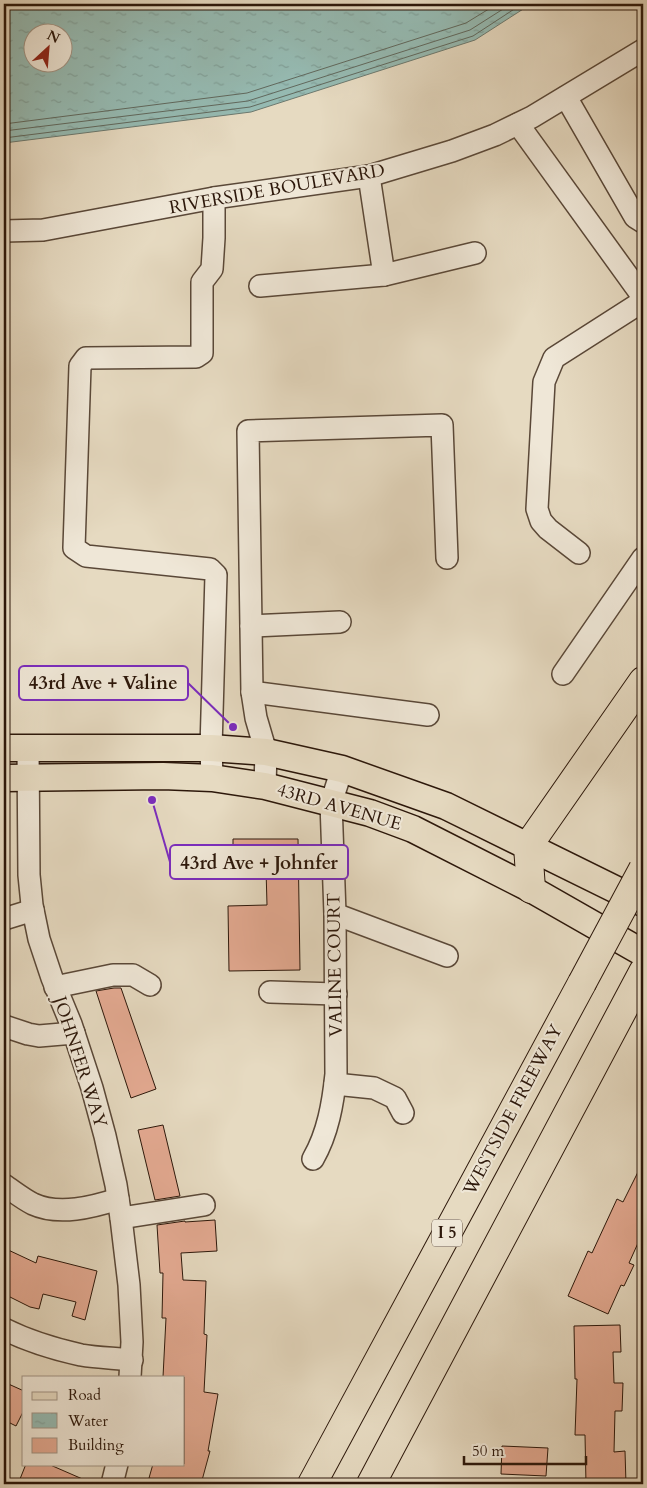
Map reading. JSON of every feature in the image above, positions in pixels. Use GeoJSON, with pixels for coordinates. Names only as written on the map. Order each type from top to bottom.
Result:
{"type":"FeatureCollection","features":[{"type":"Feature","properties":{"kind":"highway"},"geometry":{"type":"LineString","coordinates":[[531,889],[528,846],[643,681]]}},
{"type":"Feature","properties":{"kind":"highway","name":"WESTSIDE FREEWAY"},"geometry":{"type":"LineString","coordinates":[[312,1484],[643,869]]}},
{"type":"Feature","properties":{"kind":"highway"},"geometry":{"type":"LineString","coordinates":[[371,1484],[643,972]]}},
{"type":"Feature","properties":{"kind":"main road","name":"43RD AVENUE"},"geometry":{"type":"LineString","coordinates":[[16,748],[211,748],[266,752],[342,769],[446,806],[643,902]]}},
{"type":"Feature","properties":{"kind":"main road","name":"43RD AVENUE"},"geometry":{"type":"LineString","coordinates":[[16,778],[163,776],[212,778],[265,786],[370,813],[412,829],[531,889],[643,952]]}},
{"type":"Feature","properties":{"kind":"street","name":"RIVERSIDE BOULEVARD"},"geometry":{"type":"LineString","coordinates":[[4,231],[43,230],[214,198],[369,176],[452,151],[495,135],[518,124],[643,50]]}},
{"type":"Feature","properties":{"kind":"street"},"geometry":{"type":"LineString","coordinates":[[566,96],[635,217],[643,222]]}},
{"type":"Feature","properties":{"kind":"street"},"geometry":{"type":"LineString","coordinates":[[518,124],[643,299],[554,358],[544,382],[538,509],[541,521],[548,529],[580,553]]}},
{"type":"Feature","properties":{"kind":"street"},"geometry":{"type":"LineString","coordinates":[[369,176],[384,275]]}},
{"type":"Feature","properties":{"kind":"street"},"geometry":{"type":"LineString","coordinates":[[212,778],[211,748],[216,575],[210,569],[86,556],[74,548],[80,366],[86,358],[196,357],[202,353],[202,282],[212,269],[214,198]]}},
{"type":"Feature","properties":{"kind":"street"},"geometry":{"type":"LineString","coordinates":[[260,286],[384,275],[475,253]]}},
{"type":"Feature","properties":{"kind":"street"},"geometry":{"type":"LineString","coordinates":[[265,786],[266,752],[256,718],[252,692],[248,431],[442,425],[446,558]]}},
{"type":"Feature","properties":{"kind":"street"},"geometry":{"type":"LineString","coordinates":[[563,674],[643,558]]}},
{"type":"Feature","properties":{"kind":"street"},"geometry":{"type":"LineString","coordinates":[[251,626],[340,622]]}},
{"type":"Feature","properties":{"kind":"street"},"geometry":{"type":"LineString","coordinates":[[252,692],[428,715]]}},
{"type":"Feature","properties":{"kind":"street","name":"JOHNFER WAY"},"geometry":{"type":"LineString","coordinates":[[16,748],[16,778],[33,910],[39,939],[92,1088],[105,1136],[120,1209],[129,1285],[131,1368]]}},
{"type":"Feature","properties":{"kind":"street","name":"VALINE COURT"},"geometry":{"type":"LineString","coordinates":[[313,1159],[327,1126],[334,1099],[336,1074],[335,914],[331,803],[342,769]]}},
{"type":"Feature","properties":{"kind":"street"},"geometry":{"type":"LineString","coordinates":[[4,919],[33,910]]}},
{"type":"Feature","properties":{"kind":"street"},"geometry":{"type":"LineString","coordinates":[[335,914],[447,956]]}},
{"type":"Feature","properties":{"kind":"street"},"geometry":{"type":"LineString","coordinates":[[55,987],[113,975],[133,975],[150,986]]}},
{"type":"Feature","properties":{"kind":"street"},"geometry":{"type":"LineString","coordinates":[[270,992],[336,994]]}},
{"type":"Feature","properties":{"kind":"street"},"geometry":{"type":"LineString","coordinates":[[4,1026],[38,1036],[74,1033]]}},
{"type":"Feature","properties":{"kind":"street"},"geometry":{"type":"LineString","coordinates":[[335,1084],[374,1088],[395,1098],[402,1113]]}},
{"type":"Feature","properties":{"kind":"street"},"geometry":{"type":"LineString","coordinates":[[4,1185],[33,1204],[50,1210],[204,1205]]}},
{"type":"Feature","properties":{"kind":"street"},"geometry":{"type":"LineString","coordinates":[[4,1329],[50,1347],[131,1368]]}},
{"type":"Feature","properties":{"kind":"street"},"geometry":{"type":"LineString","coordinates":[[112,1484],[116,1466]]}},
{"type":"Feature","properties":{"kind":"water"},"geometry":{"type":"Polygon","coordinates":[[[4,4],[531,4],[475,40],[251,112],[4,143],[4,4]]]}},
{"type":"Feature","properties":{"kind":"building"},"geometry":{"type":"Polygon","coordinates":[[[233,839],[298,839],[300,970],[229,971],[228,906],[267,905],[266,869],[233,869],[233,839]]]}},
{"type":"Feature","properties":{"kind":"building"},"geometry":{"type":"Polygon","coordinates":[[[121,988],[156,1089],[131,1098],[96,991],[121,988]]]}},
{"type":"Feature","properties":{"kind":"building"},"geometry":{"type":"Polygon","coordinates":[[[163,1125],[180,1196],[155,1200],[138,1130],[163,1125]]]}},
{"type":"Feature","properties":{"kind":"building"},"geometry":{"type":"Polygon","coordinates":[[[643,1162],[643,1232],[629,1263],[634,1265],[624,1286],[621,1285],[608,1314],[568,1296],[588,1251],[592,1253],[617,1199],[623,1202],[643,1162]]]}},
{"type":"Feature","properties":{"kind":"building"},"geometry":{"type":"Polygon","coordinates":[[[215,1220],[217,1251],[181,1253],[183,1280],[206,1281],[204,1334],[207,1335],[204,1392],[218,1394],[208,1451],[210,1451],[201,1484],[173,1484],[149,1478],[152,1466],[185,1466],[185,1376],[163,1376],[166,1318],[162,1318],[163,1273],[160,1273],[157,1225],[215,1220]]]}},
{"type":"Feature","properties":{"kind":"building"},"geometry":{"type":"Polygon","coordinates":[[[4,1248],[36,1263],[38,1256],[97,1271],[85,1320],[72,1316],[76,1302],[43,1294],[39,1309],[30,1307],[4,1294],[4,1248]]]}},
{"type":"Feature","properties":{"kind":"building"},"geometry":{"type":"Polygon","coordinates":[[[620,1325],[621,1352],[613,1352],[614,1383],[623,1383],[622,1411],[615,1411],[614,1452],[625,1451],[626,1484],[586,1484],[585,1435],[575,1435],[577,1379],[575,1379],[574,1326],[620,1325]]]}},
{"type":"Feature","properties":{"kind":"building"},"geometry":{"type":"Polygon","coordinates":[[[4,1382],[22,1390],[22,1414],[16,1426],[4,1420],[4,1382]]]}},
{"type":"Feature","properties":{"kind":"building"},"geometry":{"type":"Polygon","coordinates":[[[502,1446],[548,1448],[546,1476],[501,1474],[502,1446]]]}},
{"type":"Feature","properties":{"kind":"building"},"geometry":{"type":"Polygon","coordinates":[[[25,1466],[53,1466],[94,1484],[18,1484],[25,1466]]]}},
{"type":"Feature","properties":{"kind":"place","name":"43rd Ave + Valine"},"geometry":{"type":"Point","coordinates":[233,727]}},
{"type":"Feature","properties":{"kind":"place","name":"43rd Ave + Johnfer"},"geometry":{"type":"Point","coordinates":[152,800]}}]}
